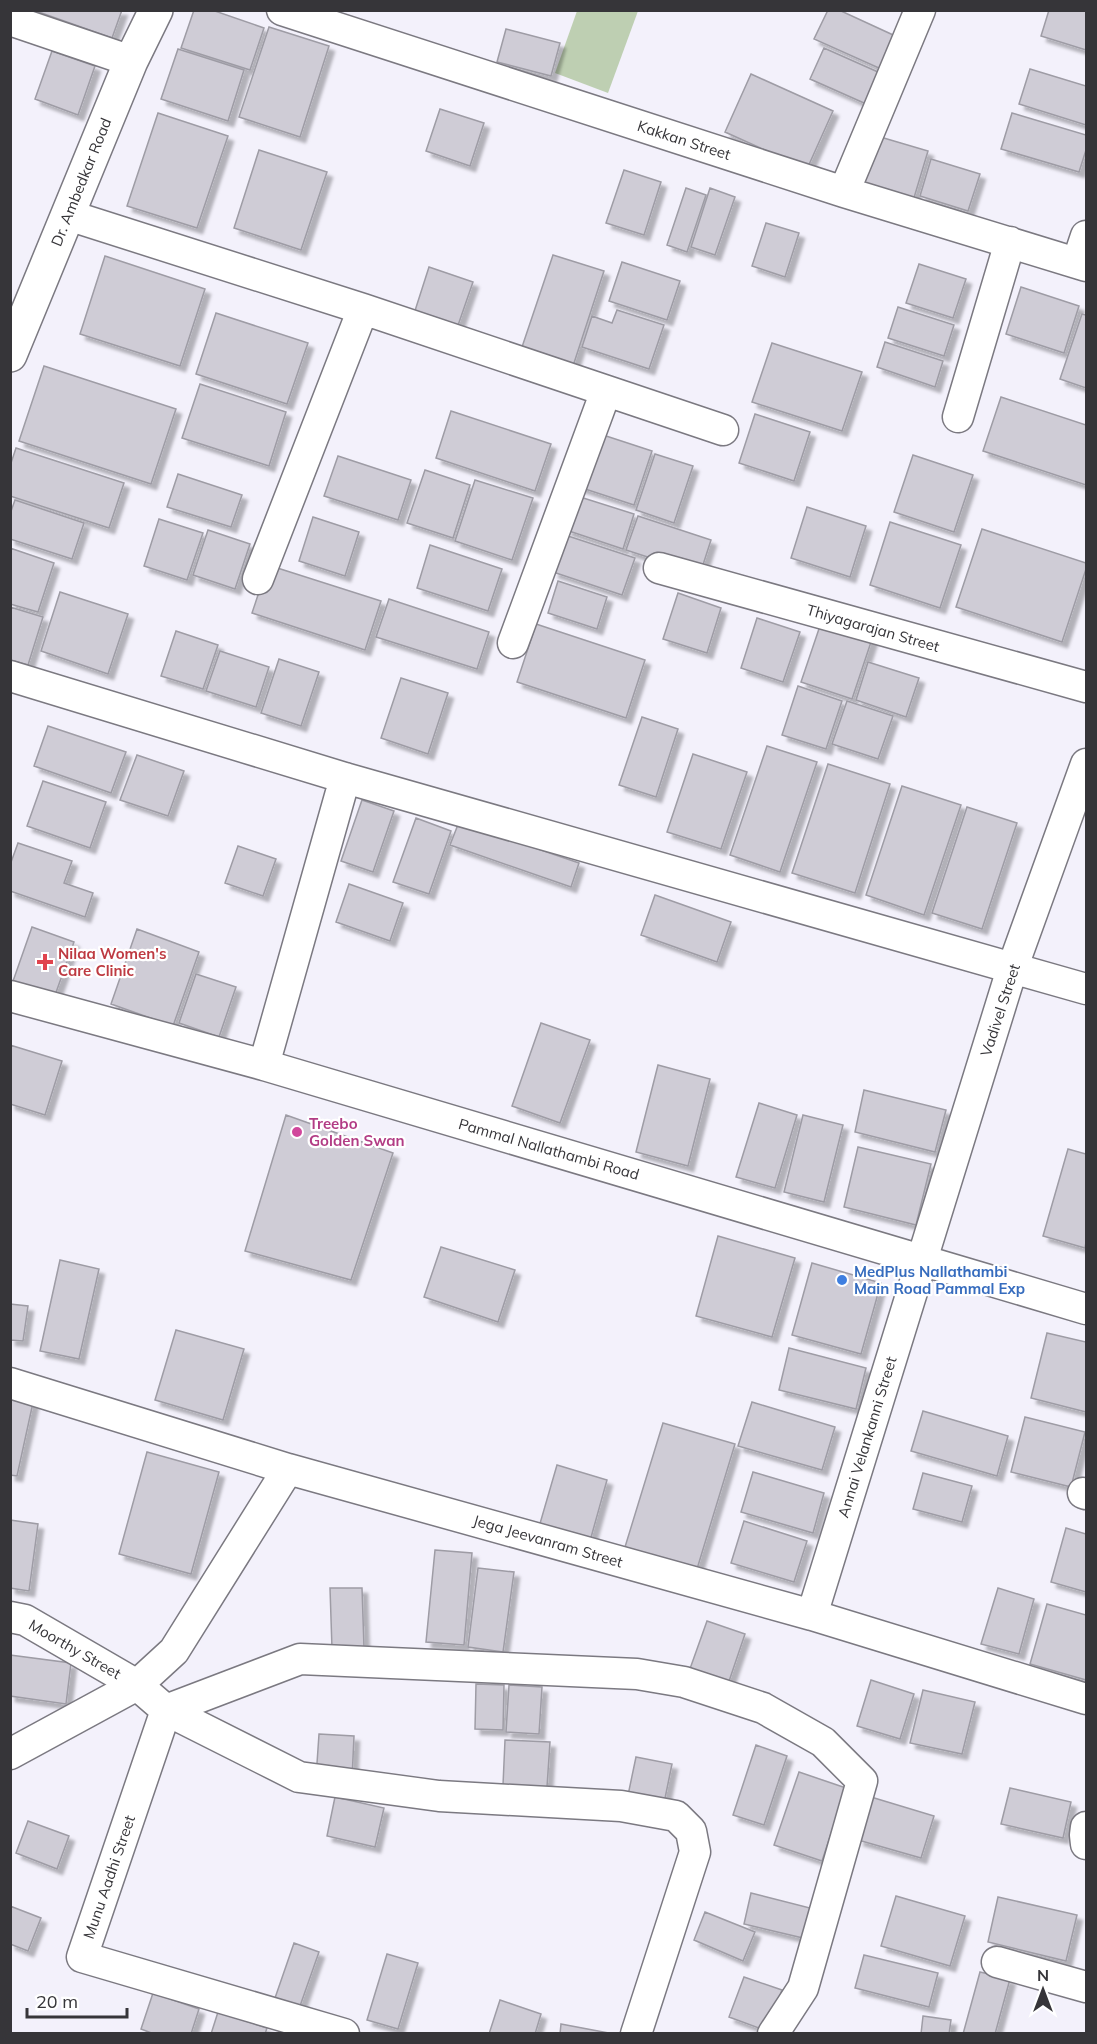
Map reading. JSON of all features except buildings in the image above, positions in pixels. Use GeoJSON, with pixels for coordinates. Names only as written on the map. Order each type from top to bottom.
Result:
{"type":"FeatureCollection","features":[{"type":"Feature","properties":{"kind":"street","name":"Dr. Ambedkar Road"},"geometry":{"type":"LineString","coordinates":[[10,355],[131,61],[156,10]]}},
{"type":"Feature","properties":{"kind":"street","name":"Kakkan Street"},"geometry":{"type":"LineString","coordinates":[[282,10],[844,192],[1010,242],[1083,255]]}},
{"type":"Feature","properties":{"kind":"street"},"geometry":{"type":"LineString","coordinates":[[844,192],[920,10]]}},
{"type":"Feature","properties":{"kind":"street"},"geometry":{"type":"LineString","coordinates":[[10,20],[131,61]]}},
{"type":"Feature","properties":{"kind":"street"},"geometry":{"type":"LineString","coordinates":[[68,215],[363,309],[723,430]]}},
{"type":"Feature","properties":{"kind":"street"},"geometry":{"type":"LineString","coordinates":[[958,417],[1010,242]]}},
{"type":"Feature","properties":{"kind":"street"},"geometry":{"type":"LineString","coordinates":[[258,579],[363,309]]}},
{"type":"Feature","properties":{"kind":"street"},"geometry":{"type":"LineString","coordinates":[[513,643],[606,391]]}},
{"type":"Feature","properties":{"kind":"street","name":"Thiyagarajan Street"},"geometry":{"type":"LineString","coordinates":[[659,568],[1086,687]]}},
{"type":"Feature","properties":{"kind":"street"},"geometry":{"type":"LineString","coordinates":[[10,676],[345,778],[1086,989]]}},
{"type":"Feature","properties":{"kind":"street","name":"Vadivel Street"},"geometry":{"type":"LineString","coordinates":[[921,1259],[1012,969],[1086,764]]}},
{"type":"Feature","properties":{"kind":"street"},"geometry":{"type":"LineString","coordinates":[[264,1065],[345,778]]}},
{"type":"Feature","properties":{"kind":"street","name":"Pammal Nallathambi Road"},"geometry":{"type":"LineString","coordinates":[[10,996],[264,1065],[1086,1309]]}},
{"type":"Feature","properties":{"kind":"street","name":"Annai Velankanni Street"},"geometry":{"type":"LineString","coordinates":[[812,1615],[921,1259]]}},
{"type":"Feature","properties":{"kind":"street","name":"Jega Jeevanram Street"},"geometry":{"type":"LineString","coordinates":[[10,1383],[288,1469],[812,1615],[1086,1699]]}},
{"type":"Feature","properties":{"kind":"street"},"geometry":{"type":"LineString","coordinates":[[10,1754],[137,1685],[174,1651],[288,1469]]}},
{"type":"Feature","properties":{"kind":"street","name":"Moorthy Street"},"geometry":{"type":"LineString","coordinates":[[10,1617],[25,1620],[137,1685],[166,1710],[299,1777],[439,1796],[621,1806],[676,1816],[692,1831],[695,1852],[636,2034]]}},
{"type":"Feature","properties":{"kind":"street"},"geometry":{"type":"LineString","coordinates":[[166,1710],[300,1659],[637,1674],[684,1682],[763,1708],[823,1742],[862,1781],[803,1988],[773,2034]]}},
{"type":"Feature","properties":{"kind":"street","name":"Munu Aadhi Street"},"geometry":{"type":"LineString","coordinates":[[166,1710],[82,1957],[344,2034]]}},
{"type":"Feature","properties":{"kind":"street"},"geometry":{"type":"LineString","coordinates":[[1086,1827],[1086,1844]]}},
{"type":"Feature","properties":{"kind":"street"},"geometry":{"type":"LineString","coordinates":[[997,1962],[1086,1987]]}},
{"type":"Feature","properties":{"kind":"green space"},"geometry":{"type":"Polygon","coordinates":[[[577,11],[638,11],[608,93],[555,73],[577,11]]]}},
{"type":"Feature","properties":{"kind":"place","name":"Nilaa Women's Care Clinic"},"geometry":{"type":"Point","coordinates":[45,962]}},
{"type":"Feature","properties":{"kind":"place","name":"Treebo Golden Swan"},"geometry":{"type":"Point","coordinates":[297,1132]}},
{"type":"Feature","properties":{"kind":"place","name":"MedPlus Nallathambi Main Road Pammal Exp"},"geometry":{"type":"Point","coordinates":[842,1280]}}]}
